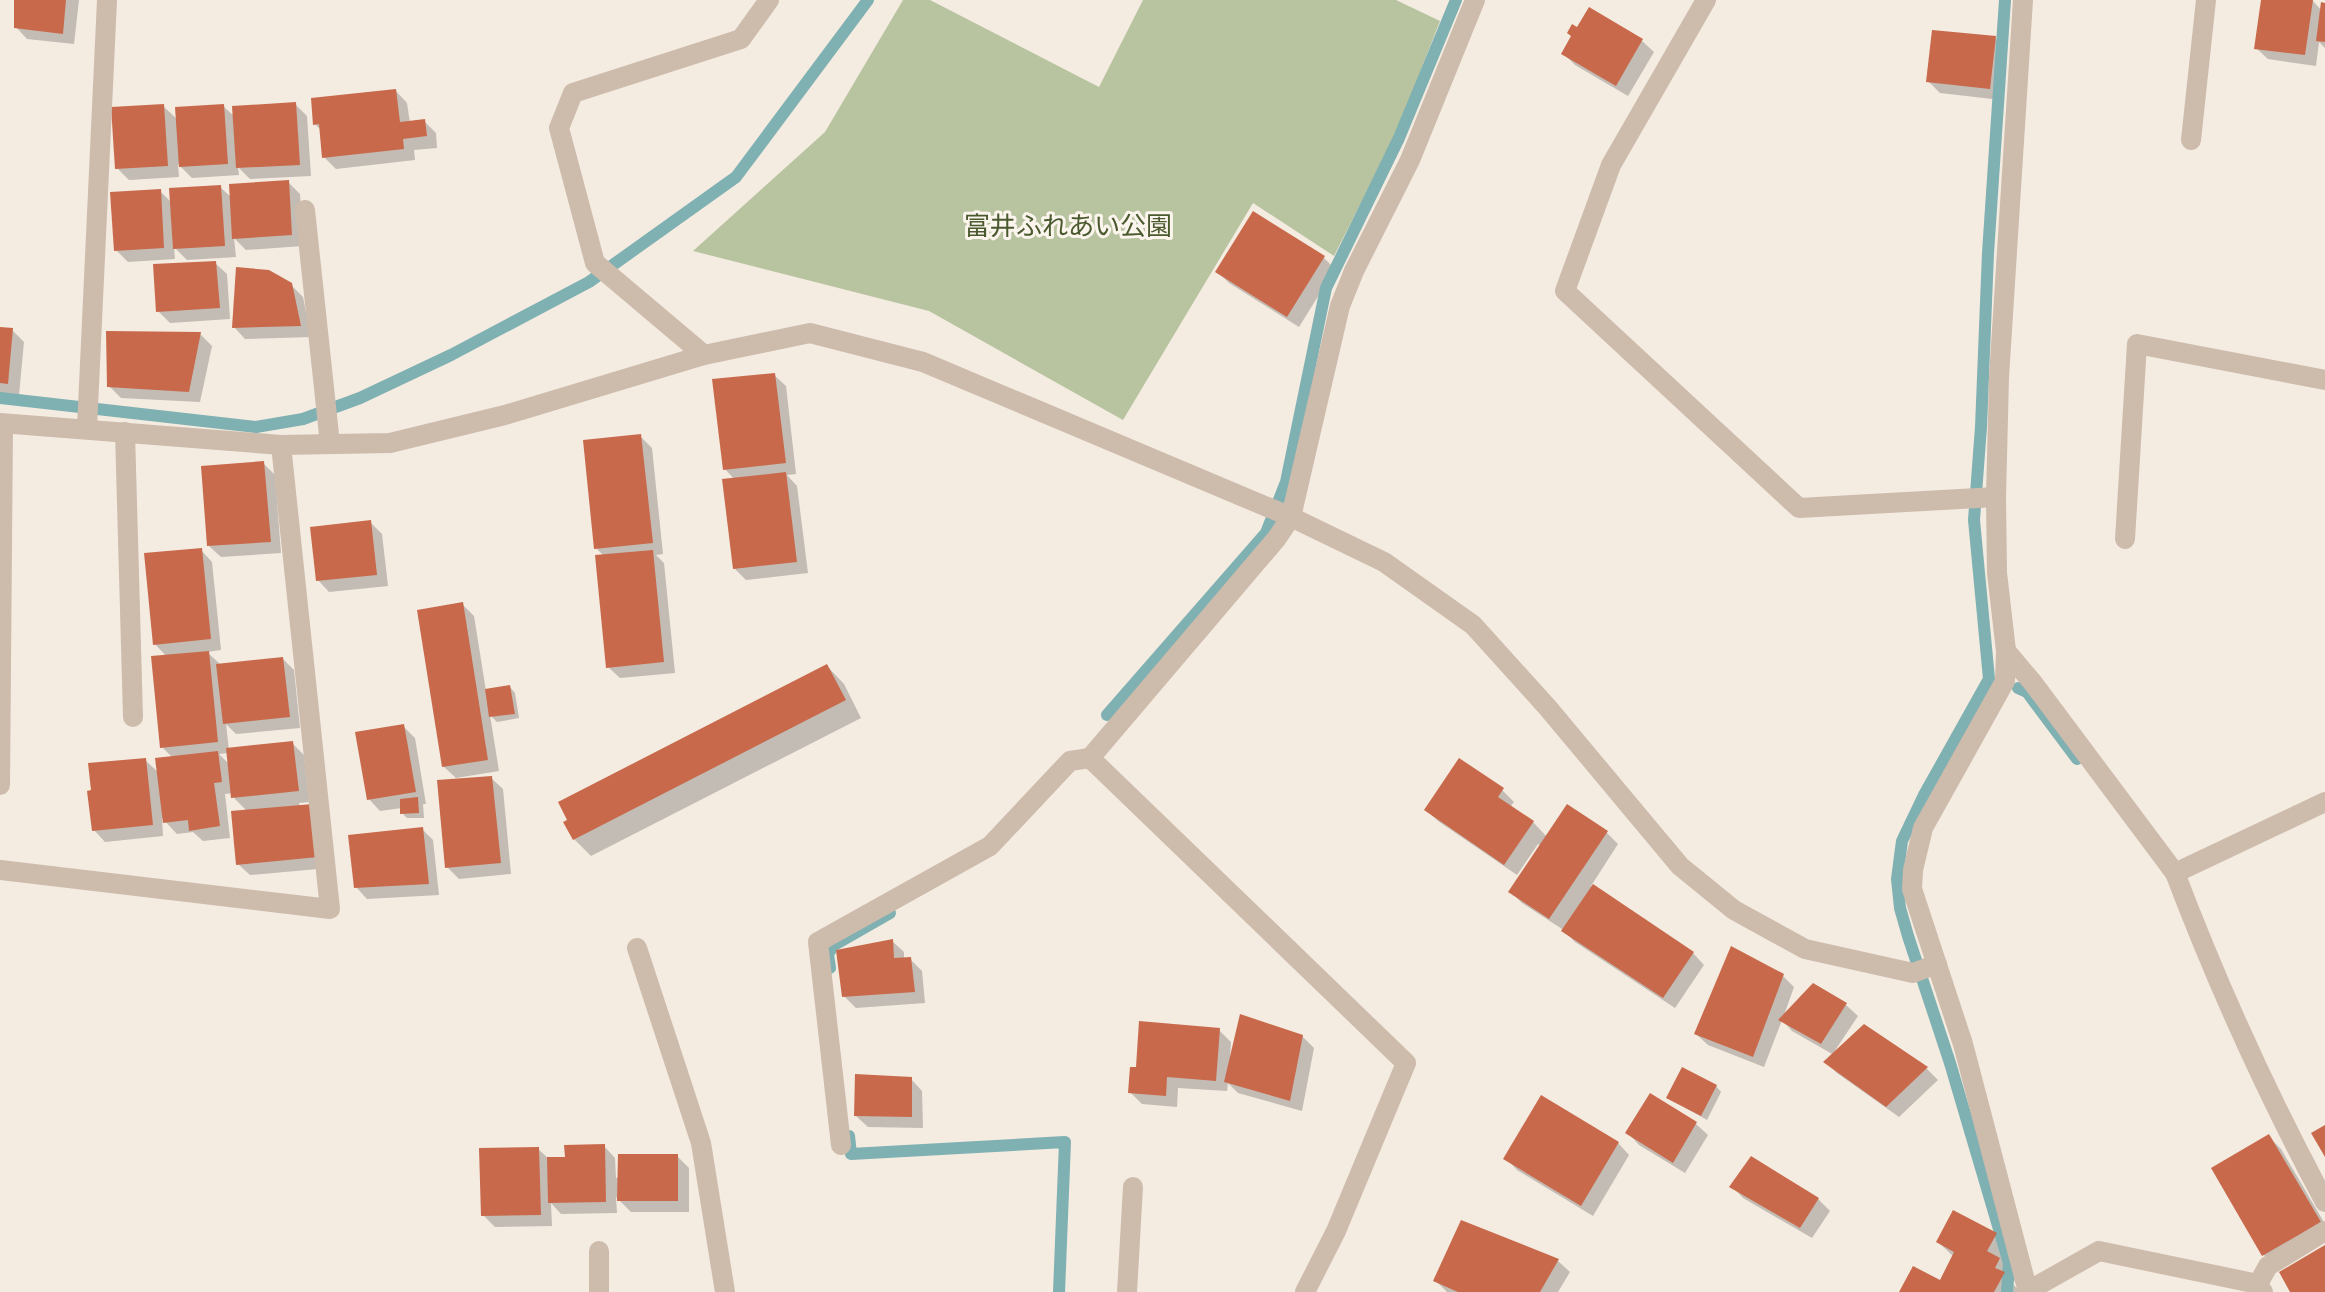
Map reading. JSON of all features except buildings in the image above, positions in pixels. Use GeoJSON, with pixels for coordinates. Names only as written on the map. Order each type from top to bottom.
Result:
{"type":"FeatureCollection","features":[{"type":"Feature","properties":{"kind":"street"},"geometry":{"type":"LineString","coordinates":[[87,427],[107,0]]}},
{"type":"Feature","properties":{"kind":"street"},"geometry":{"type":"LineString","coordinates":[[704,355],[595,263],[559,128],[573,93],[741,39],[769,0]]}},
{"type":"Feature","properties":{"kind":"street"},"geometry":{"type":"LineString","coordinates":[[841,1145],[818,942],[990,846],[1070,761],[1090,758],[1277,538],[1279,512],[1340,306],[1354,271],[1410,160],[1475,0]]}},
{"type":"Feature","properties":{"kind":"street"},"geometry":{"type":"LineString","coordinates":[[1706,0],[1611,165],[1565,291],[1799,508],[1983,498]]}},
{"type":"Feature","properties":{"kind":"street"},"geometry":{"type":"LineString","coordinates":[[2023,0],[1999,377],[1983,498],[1997,573],[2006,651],[2005,681],[1923,828],[1917,849],[1912,889],[1927,968],[1963,1044],[2028,1291],[2099,1251],[2261,1288],[2268,1266],[2325,1231]]}},
{"type":"Feature","properties":{"kind":"street"},"geometry":{"type":"LineString","coordinates":[[2191,140],[2206,0]]}},
{"type":"Feature","properties":{"kind":"street"},"geometry":{"type":"LineString","coordinates":[[305,210],[329,442]]}},
{"type":"Feature","properties":{"kind":"street"},"geometry":{"type":"LineString","coordinates":[[0,785],[1,423],[87,427],[281,445],[390,443],[505,415],[704,355],[810,333],[923,362],[1279,512],[1384,562],[1473,625],[1548,708],[1680,866],[1734,910],[1805,949],[1927,968]]}},
{"type":"Feature","properties":{"kind":"street"},"geometry":{"type":"LineString","coordinates":[[2125,539],[2137,344],[2325,380]]}},
{"type":"Feature","properties":{"kind":"street"},"geometry":{"type":"LineString","coordinates":[[125,432],[133,717]]}},
{"type":"Feature","properties":{"kind":"street"},"geometry":{"type":"LineString","coordinates":[[0,870],[330,909],[281,445]]}},
{"type":"Feature","properties":{"kind":"street"},"geometry":{"type":"LineString","coordinates":[[2006,651],[2175,873],[2202,943],[2285,1128],[2325,1202]]}},
{"type":"Feature","properties":{"kind":"street"},"geometry":{"type":"LineString","coordinates":[[1090,758],[1406,1063],[1336,1231],[1305,1292]]}},
{"type":"Feature","properties":{"kind":"street"},"geometry":{"type":"LineString","coordinates":[[2175,873],[2325,802]]}},
{"type":"Feature","properties":{"kind":"street"},"geometry":{"type":"LineString","coordinates":[[637,948],[701,1143],[725,1292]]}},
{"type":"Feature","properties":{"kind":"street"},"geometry":{"type":"LineString","coordinates":[[1127,1292],[1133,1187]]}},
{"type":"Feature","properties":{"kind":"street"},"geometry":{"type":"LineString","coordinates":[[599,1251],[599,1292]]}},
{"type":"Feature","properties":{"kind":"green space","name":"富井ふれあい公園"},"geometry":{"type":"Polygon","coordinates":[[[903,0],[930,0],[1099,87],[1143,0],[1396,0],[1440,21],[1395,136],[1334,256],[1253,203],[1123,420],[929,311],[693,251],[825,132],[903,0]]]}},
{"type":"Feature","properties":{"kind":"waterway"},"geometry":{"type":"LineString","coordinates":[[0,398],[256,427],[303,419],[360,398],[451,355],[589,282],[736,177],[868,0]]}},
{"type":"Feature","properties":{"kind":"waterway"},"geometry":{"type":"LineString","coordinates":[[1107,715],[1266,533],[1286,482],[1326,288],[1399,138],[1456,0]]}},
{"type":"Feature","properties":{"kind":"waterway"},"geometry":{"type":"LineString","coordinates":[[2005,0],[1974,520],[1989,679],[1902,841],[1897,879],[1900,908],[1908,936],[1950,1063],[2009,1263],[2007,1292]]}},
{"type":"Feature","properties":{"kind":"waterway"},"geometry":{"type":"LineString","coordinates":[[2018,688],[2027,692],[2077,759]]}},
{"type":"Feature","properties":{"kind":"waterway"},"geometry":{"type":"LineString","coordinates":[[830,968],[828,954],[834,945],[890,913]]}},
{"type":"Feature","properties":{"kind":"waterway"},"geometry":{"type":"LineString","coordinates":[[849,1136],[851,1154],[1065,1142],[1059,1292]]}}]}
